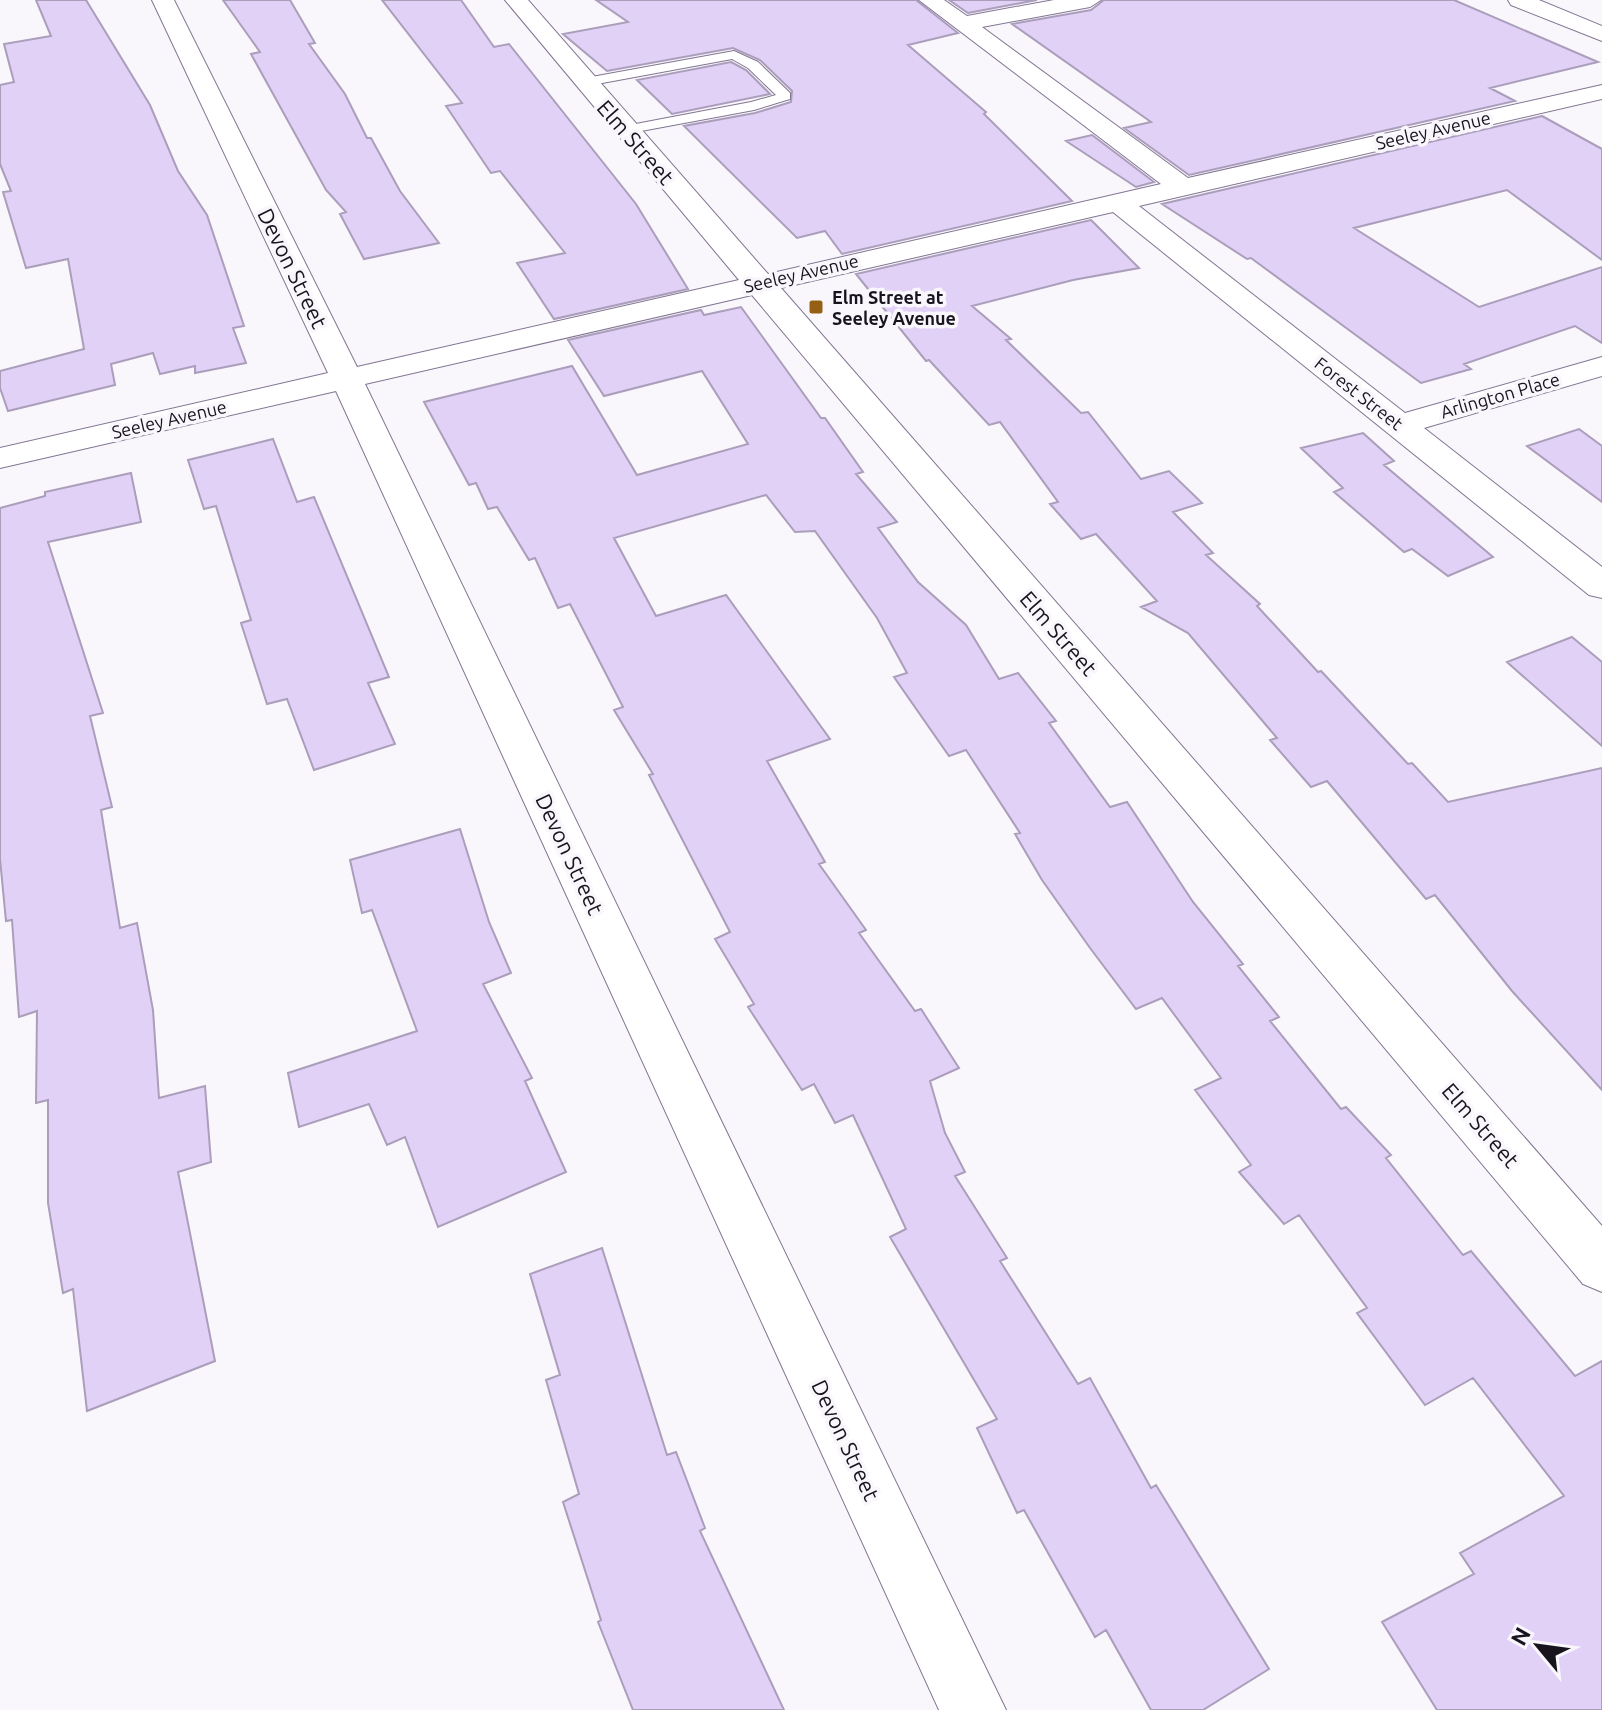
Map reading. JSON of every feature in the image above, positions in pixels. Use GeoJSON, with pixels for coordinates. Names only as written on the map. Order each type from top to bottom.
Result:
{"type":"FeatureCollection","features":[{"type":"Feature","properties":{"kind":"street","name":"Devon Street"},"geometry":{"type":"LineString","coordinates":[[163,0],[346,378],[973,1710]]}},
{"type":"Feature","properties":{"kind":"street","name":"Elm Street"},"geometry":{"type":"LineString","coordinates":[[516,0],[1602,1266]]}},
{"type":"Feature","properties":{"kind":"street"},"geometry":{"type":"LineString","coordinates":[[930,0],[1182,187]]}},
{"type":"Feature","properties":{"kind":"street"},"geometry":{"type":"LineString","coordinates":[[962,24],[1090,0]]}},
{"type":"Feature","properties":{"kind":"street"},"geometry":{"type":"LineString","coordinates":[[1519,0],[1602,34]]}},
{"type":"Feature","properties":{"kind":"street","name":"Seeley Avenue"},"geometry":{"type":"LineString","coordinates":[[0,458],[1602,92]]}},
{"type":"Feature","properties":{"kind":"street","name":"Forest Street"},"geometry":{"type":"LineString","coordinates":[[1116,201],[1602,586]]}},
{"type":"Feature","properties":{"kind":"street","name":"Arlington Place"},"geometry":{"type":"LineString","coordinates":[[1399,425],[1602,366]]}},
{"type":"Feature","properties":{"kind":"lane"},"geometry":{"type":"LineString","coordinates":[[586,82],[715,57],[739,56],[770,79],[785,96],[754,106],[625,130]]}},
{"type":"Feature","properties":{"kind":"building"},"geometry":{"type":"Polygon","coordinates":[[[36,0],[86,0],[150,105],[178,171],[207,215],[244,326],[233,328],[246,363],[195,373],[195,366],[160,374],[153,353],[111,364],[115,385],[8,411],[0,388],[0,371],[84,349],[68,259],[26,268],[3,192],[11,191],[0,164],[0,85],[14,82],[4,44],[51,36],[36,0]]]}},
{"type":"Feature","properties":{"kind":"building"},"geometry":{"type":"Polygon","coordinates":[[[223,0],[290,0],[315,43],[309,44],[345,94],[367,138],[371,138],[400,191],[439,243],[364,259],[340,214],[346,212],[326,190],[251,54],[260,52],[223,0]]]}},
{"type":"Feature","properties":{"kind":"building"},"geometry":{"type":"Polygon","coordinates":[[[382,0],[461,0],[494,47],[509,44],[636,204],[688,289],[554,319],[517,263],[565,253],[500,171],[491,173],[446,106],[462,103],[382,0]]]}},
{"type":"Feature","properties":{"kind":"building"},"geometry":{"type":"Polygon","coordinates":[[[596,0],[916,0],[958,33],[908,45],[986,112],[984,114],[1072,201],[842,254],[825,231],[797,238],[684,126],[755,113],[791,102],[792,91],[760,60],[733,48],[607,71],[563,34],[628,22],[596,0]]]}},
{"type":"Feature","properties":{"kind":"building"},"geometry":{"type":"Polygon","coordinates":[[[949,0],[1037,0],[968,13],[949,0]]]}},
{"type":"Feature","properties":{"kind":"building"},"geometry":{"type":"Polygon","coordinates":[[[1104,0],[1454,0],[1598,62],[1490,88],[1515,101],[1189,175],[1124,128],[1151,122],[1012,24],[1091,10],[1104,0]]]}},
{"type":"Feature","properties":{"kind":"building"},"geometry":{"type":"Polygon","coordinates":[[[731,62],[746,70],[770,94],[672,114],[637,80],[731,62]]]}},
{"type":"Feature","properties":{"kind":"building"},"geometry":{"type":"Polygon","coordinates":[[[1542,116],[1602,149],[1602,260],[1507,190],[1354,228],[1479,307],[1602,267],[1602,343],[1575,326],[1464,364],[1471,369],[1421,383],[1251,258],[1247,259],[1162,204],[1542,116]]]}},
{"type":"Feature","properties":{"kind":"building"},"geometry":{"type":"Polygon","coordinates":[[[1092,135],[1154,182],[1136,187],[1066,141],[1092,135]]]}},
{"type":"Feature","properties":{"kind":"building"},"geometry":{"type":"Polygon","coordinates":[[[1091,220],[1139,268],[1073,280],[972,306],[1011,339],[1006,340],[1081,413],[1088,412],[1141,479],[1169,471],[1202,503],[1173,512],[1213,553],[1206,555],[1260,604],[1257,606],[1318,672],[1321,671],[1448,802],[1602,768],[1602,1090],[1512,991],[1435,895],[1426,899],[1327,781],[1311,787],[1270,740],[1277,738],[1188,633],[1141,607],[1157,601],[1096,534],[1081,539],[1050,504],[1058,502],[1000,422],[989,425],[929,360],[926,361],[856,274],[1091,220]]]}},
{"type":"Feature","properties":{"kind":"building"},"geometry":{"type":"Polygon","coordinates":[[[741,307],[863,472],[856,474],[897,522],[878,528],[918,582],[966,625],[999,679],[1018,673],[1056,721],[1049,723],[1110,807],[1127,802],[1193,902],[1243,964],[1238,966],[1279,1017],[1270,1021],[1341,1109],[1346,1107],[1391,1155],[1386,1158],[1463,1255],[1471,1251],[1575,1376],[1602,1361],[1602,1710],[1437,1710],[1382,1622],[1474,1574],[1460,1553],[1564,1496],[1473,1378],[1425,1405],[1357,1313],[1367,1308],[1299,1215],[1284,1224],[1239,1172],[1251,1165],[1195,1090],[1221,1078],[1162,998],[1136,1009],[1090,948],[1042,880],[1015,834],[1020,833],[966,750],[949,756],[894,677],[907,673],[877,618],[815,531],[795,532],[766,495],[614,538],[656,616],[726,595],[830,739],[767,761],[825,862],[819,864],[866,930],[859,933],[915,1011],[921,1009],[959,1068],[930,1081],[945,1133],[965,1172],[955,1176],[1007,1258],[1000,1261],[1078,1384],[1090,1378],[1151,1488],[1156,1485],[1269,1669],[1203,1710],[1151,1710],[1106,1630],[1095,1637],[1024,1510],[1017,1513],[977,1428],[997,1419],[890,1237],[906,1229],[853,1115],[835,1123],[814,1084],[802,1090],[748,1007],[754,1004],[715,939],[730,932],[649,775],[653,774],[614,710],[623,707],[570,604],[558,608],[535,558],[529,560],[497,507],[488,509],[476,483],[469,485],[424,402],[572,366],[637,475],[748,444],[702,371],[604,396],[568,340],[701,310],[704,315],[741,307]]]}},
{"type":"Feature","properties":{"kind":"building"},"geometry":{"type":"Polygon","coordinates":[[[1579,429],[1602,446],[1602,502],[1527,446],[1579,429]]]}},
{"type":"Feature","properties":{"kind":"building"},"geometry":{"type":"Polygon","coordinates":[[[1363,433],[1394,461],[1384,465],[1493,557],[1448,576],[1412,549],[1404,552],[1334,492],[1343,488],[1301,448],[1363,433]]]}},
{"type":"Feature","properties":{"kind":"building"},"geometry":{"type":"Polygon","coordinates":[[[273,439],[297,502],[314,497],[389,677],[368,683],[395,744],[314,770],[287,699],[267,704],[241,623],[251,620],[216,506],[204,509],[188,460],[273,439]]]}},
{"type":"Feature","properties":{"kind":"building"},"geometry":{"type":"Polygon","coordinates":[[[131,473],[141,522],[48,542],[103,713],[90,716],[112,807],[101,810],[120,928],[137,923],[153,1010],[159,1098],[205,1086],[211,1162],[178,1172],[215,1361],[87,1411],[73,1289],[63,1293],[48,1203],[48,1100],[36,1103],[37,1011],[19,1017],[12,920],[6,921],[0,859],[0,508],[45,496],[45,492],[131,473]]]}},
{"type":"Feature","properties":{"kind":"building"},"geometry":{"type":"Polygon","coordinates":[[[1572,637],[1602,662],[1602,746],[1507,662],[1572,637]]]}},
{"type":"Feature","properties":{"kind":"building"},"geometry":{"type":"Polygon","coordinates":[[[460,829],[489,922],[511,973],[483,984],[532,1078],[525,1081],[566,1172],[438,1227],[405,1137],[387,1145],[369,1104],[299,1127],[288,1073],[417,1031],[372,910],[362,913],[350,860],[460,829]]]}},
{"type":"Feature","properties":{"kind":"building"},"geometry":{"type":"Polygon","coordinates":[[[602,1248],[667,1455],[676,1452],[705,1528],[700,1531],[784,1710],[633,1710],[598,1622],[601,1620],[563,1502],[579,1494],[546,1380],[560,1375],[530,1274],[602,1248]]]}},
{"type":"Feature","properties":{"kind":"place","name":"Elm Street at Seeley Avenue"},"geometry":{"type":"Point","coordinates":[816,307]}}]}
